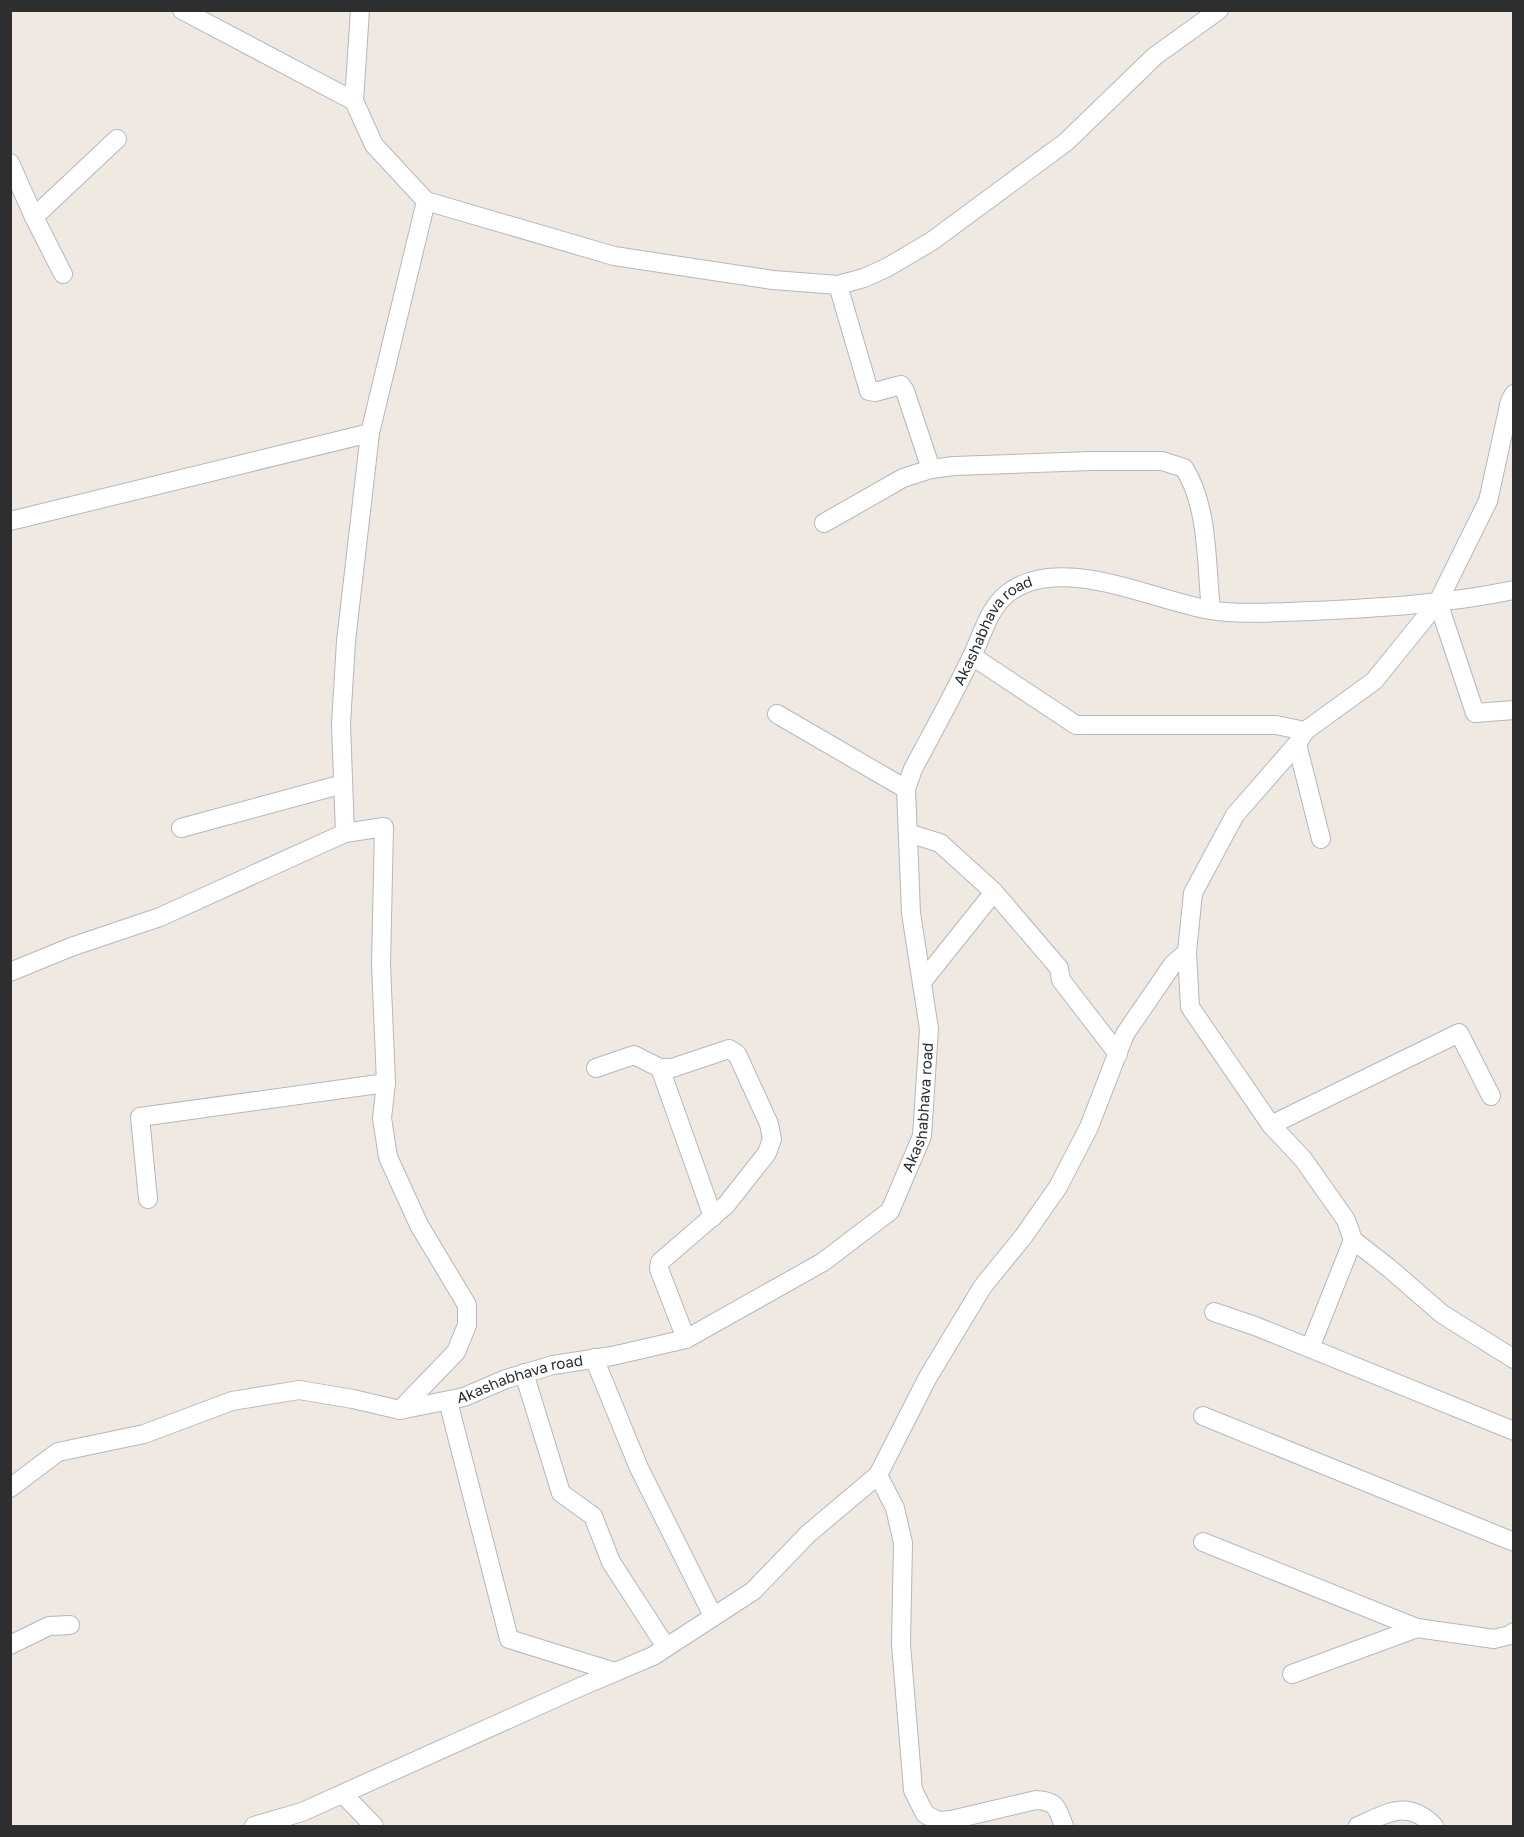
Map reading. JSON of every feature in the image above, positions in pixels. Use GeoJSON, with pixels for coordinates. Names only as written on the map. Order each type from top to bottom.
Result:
{"type":"FeatureCollection","features":[{"type":"Feature","properties":{"kind":"street"},"geometry":{"type":"LineString","coordinates":[[182,10],[354,101]]}},
{"type":"Feature","properties":{"kind":"street"},"geometry":{"type":"LineString","coordinates":[[360,10],[354,101],[374,145],[426,201],[614,256],[773,280],[838,285],[864,278],[888,267],[932,241],[1066,142],[1155,56],[1215,12]]}},
{"type":"Feature","properties":{"kind":"street"},"geometry":{"type":"LineString","coordinates":[[34,217],[117,139]]}},
{"type":"Feature","properties":{"kind":"street"},"geometry":{"type":"LineString","coordinates":[[10,163],[63,274]]}},
{"type":"Feature","properties":{"kind":"street"},"geometry":{"type":"LineString","coordinates":[[345,833],[341,724],[346,641],[370,433],[426,201]]}},
{"type":"Feature","properties":{"kind":"street"},"geometry":{"type":"LineString","coordinates":[[838,285],[869,391],[875,392],[901,385],[931,469]]}},
{"type":"Feature","properties":{"kind":"street"},"geometry":{"type":"LineString","coordinates":[[1514,394],[1510,401],[1488,501],[1438,602],[1374,681],[1301,737],[1235,815],[1193,893],[1186,952],[1190,1007],[1271,1125],[1309,1167],[1346,1220],[1353,1240],[1442,1314],[1514,1359]]}},
{"type":"Feature","properties":{"kind":"street"},"geometry":{"type":"LineString","coordinates":[[10,520],[370,433]]}},
{"type":"Feature","properties":{"kind":"street"},"geometry":{"type":"LineString","coordinates":[[824,523],[903,478],[931,469],[954,466],[1091,461],[1162,461],[1184,468],[1198,499],[1211,610]]}},
{"type":"Feature","properties":{"kind":"street","name":"Akashabhava road"},"geometry":{"type":"LineString","coordinates":[[10,1488],[58,1452],[144,1434],[232,1401],[299,1390],[400,1410],[464,1397],[524,1373],[553,1365],[612,1356],[686,1339],[823,1262],[890,1211],[922,1136],[929,1029],[911,913],[906,789],[913,769],[972,656],[991,611],[1010,592],[1045,578],[1081,577],[1211,610],[1277,613],[1438,602],[1514,590]]}},
{"type":"Feature","properties":{"kind":"street"},"geometry":{"type":"LineString","coordinates":[[1438,602],[1475,713],[1514,710]]}},
{"type":"Feature","properties":{"kind":"street"},"geometry":{"type":"LineString","coordinates":[[972,656],[1076,725],[1276,725],[1301,737]]}},
{"type":"Feature","properties":{"kind":"street"},"geometry":{"type":"LineString","coordinates":[[777,714],[906,789]]}},
{"type":"Feature","properties":{"kind":"street"},"geometry":{"type":"LineString","coordinates":[[1301,737],[1321,839]]}},
{"type":"Feature","properties":{"kind":"street"},"geometry":{"type":"LineString","coordinates":[[181,828],[344,784]]}},
{"type":"Feature","properties":{"kind":"street"},"geometry":{"type":"LineString","coordinates":[[10,972],[71,947],[160,917],[345,833],[384,827],[381,964],[386,1083],[382,1118],[388,1157],[418,1226],[466,1305],[467,1325],[456,1352],[400,1410]]}},
{"type":"Feature","properties":{"kind":"street"},"geometry":{"type":"LineString","coordinates":[[908,833],[940,843],[994,892],[1059,968],[1061,980],[1118,1054]]}},
{"type":"Feature","properties":{"kind":"street"},"geometry":{"type":"LineString","coordinates":[[922,982],[994,892]]}},
{"type":"Feature","properties":{"kind":"street"},"geometry":{"type":"LineString","coordinates":[[254,1827],[302,1812],[344,1794],[653,1656],[753,1591],[808,1534],[878,1475],[928,1377],[983,1286],[1023,1237],[1058,1187],[1089,1126],[1125,1034],[1173,964],[1186,952]]}},
{"type":"Feature","properties":{"kind":"street"},"geometry":{"type":"LineString","coordinates":[[1271,1125],[1459,1033],[1491,1096]]}},
{"type":"Feature","properties":{"kind":"street"},"geometry":{"type":"LineString","coordinates":[[596,1068],[634,1055],[660,1068],[672,1068],[729,1049],[737,1054],[769,1124],[772,1139],[767,1153],[726,1205],[660,1262],[659,1269],[686,1339]]}},
{"type":"Feature","properties":{"kind":"street"},"geometry":{"type":"LineString","coordinates":[[660,1068],[712,1217]]}},
{"type":"Feature","properties":{"kind":"street"},"geometry":{"type":"LineString","coordinates":[[148,1199],[140,1117],[386,1083]]}},
{"type":"Feature","properties":{"kind":"street"},"geometry":{"type":"LineString","coordinates":[[1310,1348],[1353,1240]]}},
{"type":"Feature","properties":{"kind":"street"},"geometry":{"type":"LineString","coordinates":[[1214,1312],[1310,1348],[1514,1431]]}},
{"type":"Feature","properties":{"kind":"street"},"geometry":{"type":"LineString","coordinates":[[594,1358],[639,1468],[713,1616]]}},
{"type":"Feature","properties":{"kind":"street"},"geometry":{"type":"LineString","coordinates":[[524,1373],[561,1493],[593,1516],[611,1562],[666,1647]]}},
{"type":"Feature","properties":{"kind":"street"},"geometry":{"type":"LineString","coordinates":[[448,1401],[509,1639],[615,1672]]}},
{"type":"Feature","properties":{"kind":"street"},"geometry":{"type":"LineString","coordinates":[[1203,1416],[1514,1542]]}},
{"type":"Feature","properties":{"kind":"street"},"geometry":{"type":"LineString","coordinates":[[878,1475],[896,1508],[903,1543],[901,1644],[913,1790],[925,1814],[938,1821],[951,1820],[1036,1800],[1049,1800],[1057,1808],[1064,1827]]}},
{"type":"Feature","properties":{"kind":"street"},"geometry":{"type":"LineString","coordinates":[[1203,1542],[1417,1628],[1494,1639],[1514,1632]]}},
{"type":"Feature","properties":{"kind":"street"},"geometry":{"type":"LineString","coordinates":[[10,1645],[49,1626],[70,1624]]}},
{"type":"Feature","properties":{"kind":"street"},"geometry":{"type":"LineString","coordinates":[[1292,1674],[1417,1628]]}},
{"type":"Feature","properties":{"kind":"street"},"geometry":{"type":"LineString","coordinates":[[344,1794],[374,1827]]}},
{"type":"Feature","properties":{"kind":"street"},"geometry":{"type":"LineString","coordinates":[[1358,1827],[1397,1810],[1423,1814],[1434,1827]]}}]}
